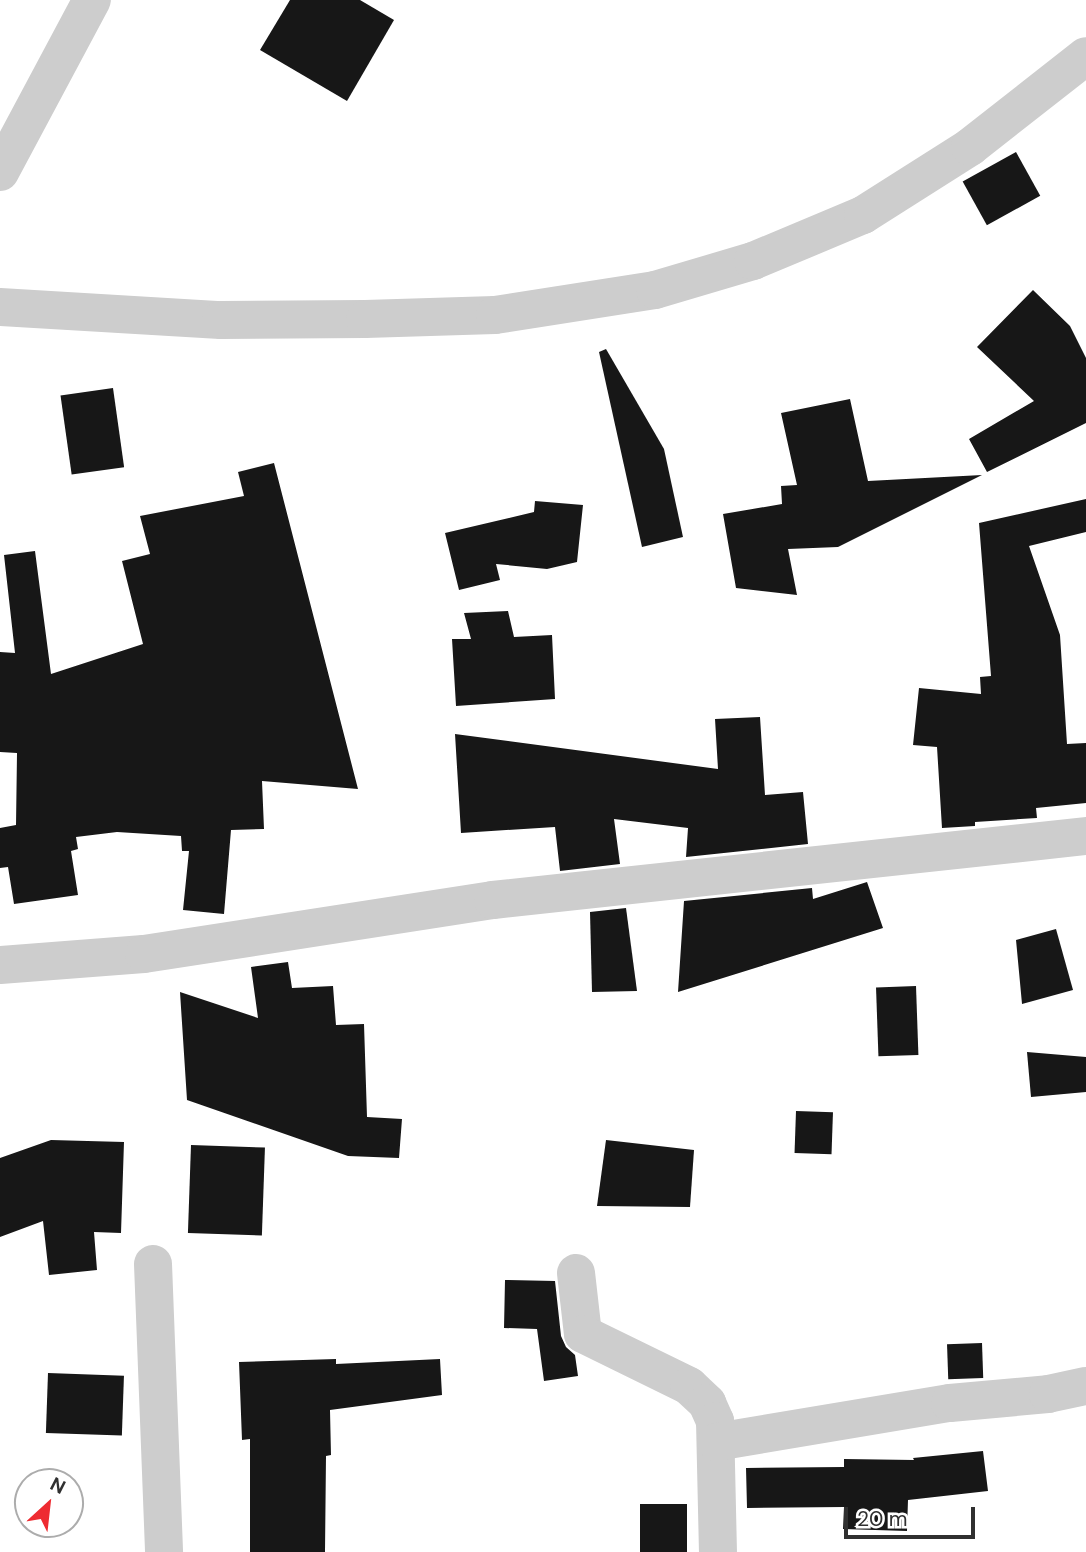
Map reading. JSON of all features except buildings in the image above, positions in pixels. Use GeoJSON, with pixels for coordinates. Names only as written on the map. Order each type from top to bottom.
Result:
{"type":"FeatureCollection","features":[{"type":"Feature","properties":{"kind":"street"},"geometry":{"type":"LineString","coordinates":[[0,172],[92,0]]}},
{"type":"Feature","properties":{"kind":"street"},"geometry":{"type":"LineString","coordinates":[[0,307],[221,320],[365,319],[495,315],[655,290],[753,261],[863,215],[970,147],[1086,56]]}},
{"type":"Feature","properties":{"kind":"street"},"geometry":{"type":"LineString","coordinates":[[0,965],[144,954],[494,900],[1086,836]]}},
{"type":"Feature","properties":{"kind":"street"},"geometry":{"type":"LineString","coordinates":[[153,1264],[164,1552]]}},
{"type":"Feature","properties":{"kind":"street"},"geometry":{"type":"LineString","coordinates":[[576,1273],[583,1334],[689,1386],[707,1403],[715,1422],[718,1552]]}},
{"type":"Feature","properties":{"kind":"street"},"geometry":{"type":"LineString","coordinates":[[716,1443],[925,1407],[1048,1394],[1086,1385]]}}]}
